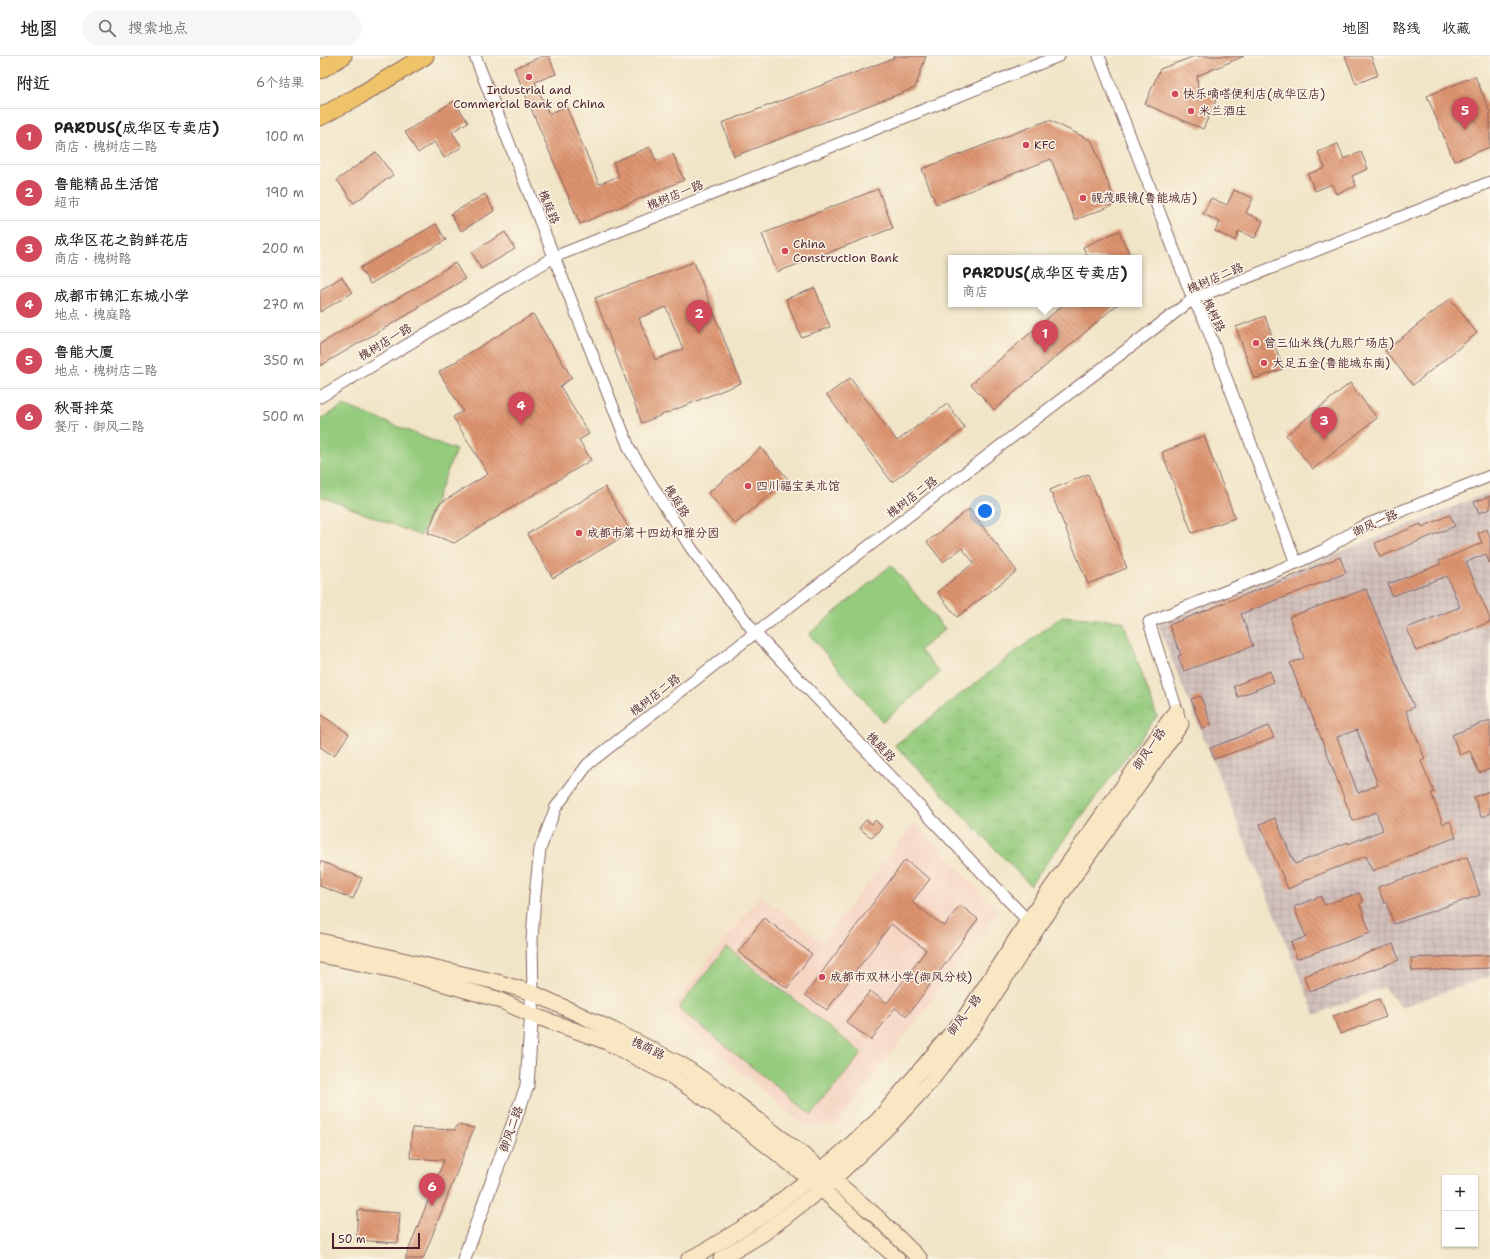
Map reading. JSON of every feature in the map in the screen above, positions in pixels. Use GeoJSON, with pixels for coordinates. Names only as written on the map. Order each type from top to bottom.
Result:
{"type":"FeatureCollection","features":[{"type":"Feature","properties":{"kind":"main road"},"geometry":{"type":"LineString","coordinates":[[320,70],[343,56]]}},
{"type":"Feature","properties":{"kind":"main road"},"geometry":{"type":"LineString","coordinates":[[320,117],[357,97],[425,56]]}},
{"type":"Feature","properties":{"kind":"main road","name":"御风一路"},"geometry":{"type":"LineString","coordinates":[[689,1259],[706,1251],[821,1179],[843,1170],[894,1121],[929,1084],[976,1023],[1033,924],[1179,717]]}},
{"type":"Feature","properties":{"kind":"main road","name":"槐荫路"},"geometry":{"type":"LineString","coordinates":[[320,941],[497,982],[533,993],[682,1065],[731,1099],[821,1179],[897,1259]]}},
{"type":"Feature","properties":{"kind":"main road","name":"槐荫路"},"geometry":{"type":"LineString","coordinates":[[320,955],[399,971],[497,999],[532,1015],[607,1042],[673,1077],[876,1216],[920,1259]]}},
{"type":"Feature","properties":{"kind":"main road","name":"御风一路"},"geometry":{"type":"LineString","coordinates":[[721,1259],[764,1233],[821,1179]]}},
{"type":"Feature","properties":{"kind":"street","name":"槐庭路"},"geometry":{"type":"LineString","coordinates":[[475,56],[630,450],[691,548],[755,633],[1033,924]]}},
{"type":"Feature","properties":{"kind":"street","name":"槐树店一路"},"geometry":{"type":"LineString","coordinates":[[320,397],[554,257],[1059,56]]}},
{"type":"Feature","properties":{"kind":"street","name":"槐树路"},"geometry":{"type":"LineString","coordinates":[[1099,56],[1193,299],[1204,319],[1296,563]]}},
{"type":"Feature","properties":{"kind":"street","name":"槐树店二路"},"geometry":{"type":"LineString","coordinates":[[533,993],[532,940],[540,849],[556,806],[588,764],[755,633],[1193,299],[1490,182]]}},
{"type":"Feature","properties":{"kind":"street","name":"御风一路"},"geometry":{"type":"LineString","coordinates":[[1179,717],[1149,622],[1296,563],[1324,550],[1361,527],[1490,476]]}},
{"type":"Feature","properties":{"kind":"street","name":"御风二路"},"geometry":{"type":"LineString","coordinates":[[464,1259],[527,1086],[533,993]]}},
{"type":"Feature","properties":{"kind":"shaded area"},"geometry":{"type":"Polygon","coordinates":[[[1490,492],[1490,976],[1401,1007],[1383,987],[1315,1015],[1158,625],[1490,492]]]}},
{"type":"Feature","properties":{"kind":"shaded area","name":"成都市双林小学(御风分校)"},"geometry":{"type":"Polygon","coordinates":[[[915,822],[999,912],[837,1125],[804,1125],[667,1012],[761,895],[822,942],[915,822]]]}},
{"type":"Feature","properties":{"kind":"green space"},"geometry":{"type":"Polygon","coordinates":[[[344,405],[456,450],[421,536],[320,496],[320,420],[344,405]]]}},
{"type":"Feature","properties":{"kind":"green space"},"geometry":{"type":"Polygon","coordinates":[[[891,565],[945,629],[920,650],[940,673],[883,722],[809,634],[891,565]]]}},
{"type":"Feature","properties":{"kind":"green space"},"geometry":{"type":"Polygon","coordinates":[[[1062,616],[1123,621],[1157,716],[1030,885],[895,745],[1062,616]]]}},
{"type":"Feature","properties":{"kind":"green space"},"geometry":{"type":"Polygon","coordinates":[[[727,947],[862,1053],[812,1115],[678,1008],[727,947]]]}},
{"type":"Feature","properties":{"kind":"building"},"geometry":{"type":"Polygon","coordinates":[[[543,56],[549,56],[556,74],[535,82],[549,114],[566,106],[599,184],[619,176],[613,162],[650,147],[656,161],[673,154],[684,180],[580,224],[514,68],[543,56]]]}},
{"type":"Feature","properties":{"kind":"building"},"geometry":{"type":"Polygon","coordinates":[[[893,56],[926,56],[915,88],[734,156],[722,123],[894,58],[893,56]]]}},
{"type":"Feature","properties":{"kind":"building"},"geometry":{"type":"Polygon","coordinates":[[[1195,56],[1244,56],[1197,76],[1198,90],[1217,98],[1203,129],[1145,104],[1160,69],[1195,56]]]}},
{"type":"Feature","properties":{"kind":"building"},"geometry":{"type":"Polygon","coordinates":[[[1345,56],[1371,56],[1378,75],[1356,84],[1345,56]]]}},
{"type":"Feature","properties":{"kind":"building"},"geometry":{"type":"Polygon","coordinates":[[[1475,76],[1490,112],[1490,147],[1454,161],[1427,96],[1475,76]]]}},
{"type":"Feature","properties":{"kind":"building"},"geometry":{"type":"Polygon","coordinates":[[[454,101],[468,122],[452,132],[462,147],[444,158],[434,142],[418,153],[405,132],[454,101]]]}},
{"type":"Feature","properties":{"kind":"building"},"geometry":{"type":"Polygon","coordinates":[[[1049,120],[1092,141],[1116,204],[1075,220],[1051,159],[936,204],[922,169],[1049,120]]]}},
{"type":"Feature","properties":{"kind":"building"},"geometry":{"type":"Polygon","coordinates":[[[1338,144],[1344,159],[1361,152],[1368,169],[1352,176],[1356,186],[1336,194],[1332,184],[1315,191],[1308,174],[1325,168],[1318,152],[1338,144]]]}},
{"type":"Feature","properties":{"kind":"building"},"geometry":{"type":"Polygon","coordinates":[[[376,152],[393,175],[354,203],[337,180],[376,152]]]}},
{"type":"Feature","properties":{"kind":"building"},"geometry":{"type":"Polygon","coordinates":[[[878,189],[893,228],[777,272],[762,234],[878,189]]]}},
{"type":"Feature","properties":{"kind":"building"},"geometry":{"type":"Polygon","coordinates":[[[1234,190],[1253,198],[1246,213],[1263,221],[1255,238],[1239,231],[1235,241],[1215,231],[1220,222],[1203,214],[1211,198],[1227,205],[1234,190]]]}},
{"type":"Feature","properties":{"kind":"building"},"geometry":{"type":"Polygon","coordinates":[[[485,194],[494,211],[461,231],[451,214],[485,194]]]}},
{"type":"Feature","properties":{"kind":"building"},"geometry":{"type":"Polygon","coordinates":[[[436,224],[446,240],[370,284],[360,268],[436,224]]]}},
{"type":"Feature","properties":{"kind":"building"},"geometry":{"type":"Polygon","coordinates":[[[1119,231],[1130,255],[1087,255],[1083,247],[1119,231]]]}},
{"type":"Feature","properties":{"kind":"building"},"geometry":{"type":"Polygon","coordinates":[[[505,232],[515,249],[481,269],[472,252],[505,232]]]}},
{"type":"Feature","properties":{"kind":"building"},"geometry":{"type":"Polygon","coordinates":[[[694,262],[741,383],[642,423],[595,298],[694,262]],[[666,307],[639,318],[655,360],[683,349],[666,307]]]}},
{"type":"Feature","properties":{"kind":"building"},"geometry":{"type":"Polygon","coordinates":[[[455,263],[465,279],[419,306],[419,308],[320,366],[320,344],[455,263]]]}},
{"type":"Feature","properties":{"kind":"building"},"geometry":{"type":"Polygon","coordinates":[[[342,277],[352,293],[320,312],[320,290],[342,277]]]}},
{"type":"Feature","properties":{"kind":"building"},"geometry":{"type":"Polygon","coordinates":[[[815,288],[830,327],[801,337],[786,299],[815,288]]]}},
{"type":"Feature","properties":{"kind":"building"},"geometry":{"type":"Polygon","coordinates":[[[1450,299],[1477,333],[1413,385],[1385,351],[1450,299]]]}},
{"type":"Feature","properties":{"kind":"building"},"geometry":{"type":"Polygon","coordinates":[[[1061,307],[1114,307],[994,410],[971,384],[1061,307]]]}},
{"type":"Feature","properties":{"kind":"building"},"geometry":{"type":"Polygon","coordinates":[[[533,314],[572,378],[560,386],[589,434],[579,440],[591,460],[454,543],[428,533],[439,504],[488,474],[453,417],[463,411],[439,372],[533,314]]]}},
{"type":"Feature","properties":{"kind":"building"},"geometry":{"type":"Polygon","coordinates":[[[1265,316],[1283,369],[1254,379],[1236,327],[1265,316]]]}},
{"type":"Feature","properties":{"kind":"building"},"geometry":{"type":"Polygon","coordinates":[[[850,378],[897,441],[947,404],[965,428],[892,482],[827,395],[850,378]]]}},
{"type":"Feature","properties":{"kind":"building"},"geometry":{"type":"Polygon","coordinates":[[[1350,383],[1377,418],[1313,469],[1286,435],[1350,383]]]}},
{"type":"Feature","properties":{"kind":"building"},"geometry":{"type":"Polygon","coordinates":[[[1204,436],[1235,518],[1192,533],[1162,452],[1204,436]]]}},
{"type":"Feature","properties":{"kind":"building","name":"四川福宝美术馆"},"geometry":{"type":"Polygon","coordinates":[[[761,448],[788,479],[735,524],[708,493],[761,448]]]}},
{"type":"Feature","properties":{"kind":"building"},"geometry":{"type":"Polygon","coordinates":[[[1088,474],[1127,568],[1088,584],[1050,490],[1088,474]]]}},
{"type":"Feature","properties":{"kind":"building","name":"成都市第十四幼和雅分园"},"geometry":{"type":"Polygon","coordinates":[[[605,487],[631,532],[553,578],[527,534],[605,487]]]}},
{"type":"Feature","properties":{"kind":"building"},"geometry":{"type":"Polygon","coordinates":[[[1490,496],[1490,509],[1479,513],[1474,502],[1490,496]]]}},
{"type":"Feature","properties":{"kind":"building"},"geometry":{"type":"Polygon","coordinates":[[[969,509],[1017,571],[957,617],[937,592],[974,563],[962,548],[943,562],[927,542],[969,509]]]}},
{"type":"Feature","properties":{"kind":"building"},"geometry":{"type":"Polygon","coordinates":[[[1450,515],[1455,526],[1380,557],[1375,543],[1421,524],[1422,527],[1450,515]]]}},
{"type":"Feature","properties":{"kind":"building"},"geometry":{"type":"Polygon","coordinates":[[[1487,529],[1490,538],[1490,562],[1489,563],[1486,554],[1466,562],[1490,622],[1416,651],[1407,628],[1460,607],[1447,576],[1392,596],[1388,584],[1441,564],[1439,561],[1482,543],[1478,533],[1487,529]]]}},
{"type":"Feature","properties":{"kind":"building"},"geometry":{"type":"Polygon","coordinates":[[[1340,557],[1346,573],[1241,614],[1253,646],[1184,671],[1178,656],[1181,655],[1169,625],[1340,557]]]}},
{"type":"Feature","properties":{"kind":"building"},"geometry":{"type":"Polygon","coordinates":[[[1366,589],[1414,707],[1406,711],[1425,759],[1421,761],[1434,792],[1431,793],[1443,824],[1450,821],[1456,837],[1372,871],[1366,856],[1303,881],[1288,889],[1260,824],[1275,818],[1295,864],[1348,842],[1348,844],[1383,830],[1376,812],[1353,821],[1290,663],[1304,658],[1289,617],[1366,589]],[[1357,730],[1337,737],[1358,793],[1378,785],[1357,730]]]}},
{"type":"Feature","properties":{"kind":"building"},"geometry":{"type":"Polygon","coordinates":[[[1270,671],[1274,682],[1238,697],[1234,686],[1270,671]]]}},
{"type":"Feature","properties":{"kind":"building"},"geometry":{"type":"Polygon","coordinates":[[[1201,696],[1211,725],[1202,729],[1191,699],[1201,696]]]}},
{"type":"Feature","properties":{"kind":"building"},"geometry":{"type":"Polygon","coordinates":[[[320,714],[349,734],[334,756],[320,747],[320,714]]]}},
{"type":"Feature","properties":{"kind":"building"},"geometry":{"type":"Polygon","coordinates":[[[1490,720],[1490,769],[1479,773],[1470,751],[1460,755],[1452,735],[1490,720]]]}},
{"type":"Feature","properties":{"kind":"building"},"geometry":{"type":"Polygon","coordinates":[[[1269,726],[1274,738],[1214,759],[1210,748],[1269,726]]]}},
{"type":"Feature","properties":{"kind":"building"},"geometry":{"type":"Polygon","coordinates":[[[1490,791],[1490,814],[1481,817],[1474,797],[1490,791]]]}},
{"type":"Feature","properties":{"kind":"building"},"geometry":{"type":"Polygon","coordinates":[[[866,820],[872,824],[875,820],[882,827],[872,838],[859,828],[866,820]]]}},
{"type":"Feature","properties":{"kind":"building"},"geometry":{"type":"Polygon","coordinates":[[[1467,857],[1480,895],[1394,924],[1386,902],[1384,903],[1378,887],[1467,857]]]}},
{"type":"Feature","properties":{"kind":"building"},"geometry":{"type":"Polygon","coordinates":[[[905,860],[930,879],[912,902],[944,926],[960,905],[978,919],[907,1016],[895,1008],[871,1040],[846,1022],[870,991],[887,1003],[926,950],[891,924],[827,1010],[805,995],[905,860]]]}},
{"type":"Feature","properties":{"kind":"building"},"geometry":{"type":"Polygon","coordinates":[[[320,861],[362,878],[353,899],[320,886],[320,861]]]}},
{"type":"Feature","properties":{"kind":"building"},"geometry":{"type":"Polygon","coordinates":[[[1359,893],[1363,902],[1360,904],[1370,933],[1297,959],[1291,942],[1306,937],[1294,907],[1321,896],[1324,905],[1359,893]]]}},
{"type":"Feature","properties":{"kind":"building"},"geometry":{"type":"Polygon","coordinates":[[[764,918],[812,954],[787,988],[738,952],[764,918]]]}},
{"type":"Feature","properties":{"kind":"building"},"geometry":{"type":"Polygon","coordinates":[[[1393,944],[1399,960],[1309,992],[1304,976],[1393,944]]]}},
{"type":"Feature","properties":{"kind":"building"},"geometry":{"type":"Polygon","coordinates":[[[1490,955],[1490,968],[1412,971],[1411,958],[1490,955]]]}},
{"type":"Feature","properties":{"kind":"building"},"geometry":{"type":"Polygon","coordinates":[[[1379,999],[1386,1017],[1340,1034],[1333,1016],[1379,999]]]}},
{"type":"Feature","properties":{"kind":"building"},"geometry":{"type":"Polygon","coordinates":[[[457,1125],[474,1128],[423,1259],[405,1259],[444,1160],[410,1158],[412,1128],[455,1130],[457,1125]]]}},
{"type":"Feature","properties":{"kind":"building"},"geometry":{"type":"Polygon","coordinates":[[[358,1210],[400,1213],[398,1243],[356,1240],[358,1210]]]}},
{"type":"Feature","properties":{"kind":"place","name":"Industrial and Commercial Bank of China"},"geometry":{"type":"Point","coordinates":[529,77]}},
{"type":"Feature","properties":{"kind":"place","name":"快乐嘀嗒便利店(成华区店)"},"geometry":{"type":"Point","coordinates":[1175,94]}},
{"type":"Feature","properties":{"kind":"place","name":"米兰酒庄"},"geometry":{"type":"Point","coordinates":[1191,111]}},
{"type":"Feature","properties":{"kind":"place","name":"鲁能大厦"},"geometry":{"type":"Point","coordinates":[1465,130]}},
{"type":"Feature","properties":{"kind":"place","name":"KFC"},"geometry":{"type":"Point","coordinates":[1026,145]}},
{"type":"Feature","properties":{"kind":"place","name":"视茂眼镜(鲁能城店)"},"geometry":{"type":"Point","coordinates":[1083,198]}},
{"type":"Feature","properties":{"kind":"place","name":"China Construction Bank"},"geometry":{"type":"Point","coordinates":[785,251]}},
{"type":"Feature","properties":{"kind":"place","name":"鲁能精品生活馆"},"geometry":{"type":"Point","coordinates":[699,333]}},
{"type":"Feature","properties":{"kind":"place","name":"曾三仙米线(九熙广场店)"},"geometry":{"type":"Point","coordinates":[1256,343]}},
{"type":"Feature","properties":{"kind":"place","name":"PARDUS(成华区专卖店)"},"geometry":{"type":"Point","coordinates":[1045,353]}},
{"type":"Feature","properties":{"kind":"place","name":"大足五金(鲁能城东南)"},"geometry":{"type":"Point","coordinates":[1264,363]}},
{"type":"Feature","properties":{"kind":"place","name":"成都市锦汇东城小学"},"geometry":{"type":"Point","coordinates":[521,425]}},
{"type":"Feature","properties":{"kind":"place","name":"成华区花之韵鲜花店"},"geometry":{"type":"Point","coordinates":[1324,440]}},
{"type":"Feature","properties":{"kind":"place","name":"四川福宝美术馆"},"geometry":{"type":"Point","coordinates":[748,486]}},
{"type":"Feature","properties":{"kind":"place","name":"成都市第十四幼和雅分园"},"geometry":{"type":"Point","coordinates":[579,533]}},
{"type":"Feature","properties":{"kind":"place","name":"成都市双林小学(御风分校)"},"geometry":{"type":"Point","coordinates":[822,977]}},
{"type":"Feature","properties":{"kind":"place","name":"秋哥拌菜"},"geometry":{"type":"Point","coordinates":[432,1206]}}]}
